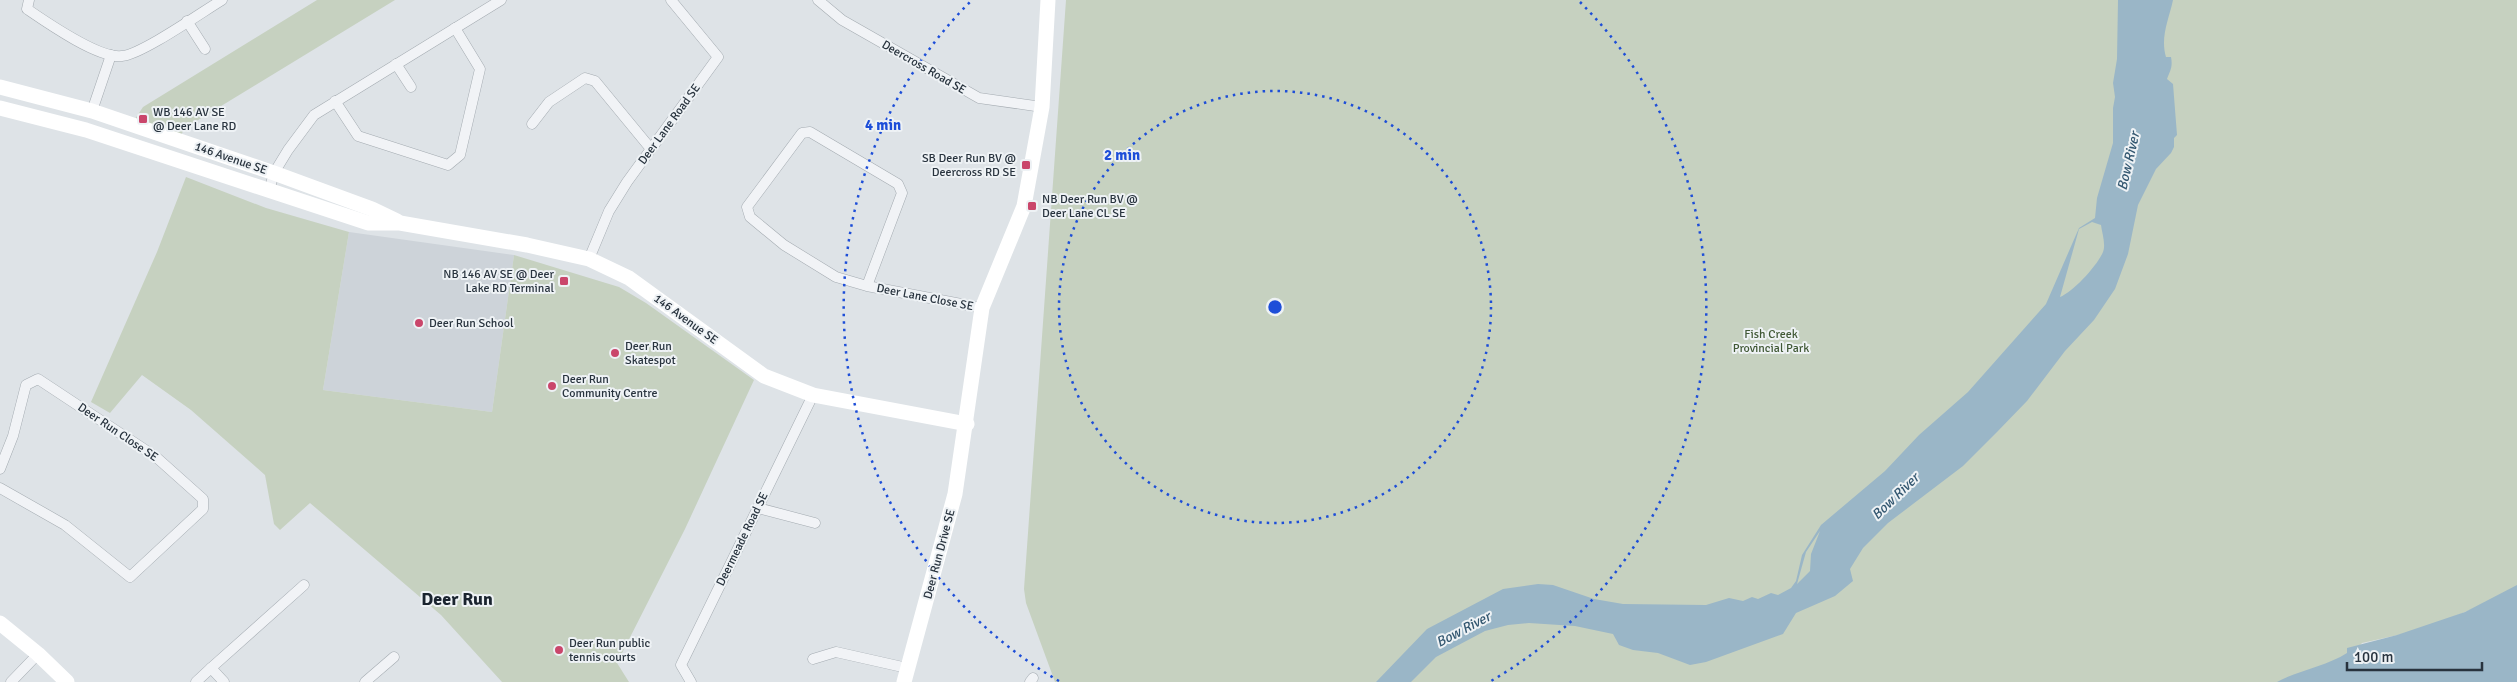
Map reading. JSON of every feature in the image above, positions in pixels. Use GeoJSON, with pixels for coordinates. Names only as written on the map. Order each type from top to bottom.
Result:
{"type":"FeatureCollection","features":[{"type":"Feature","properties":{"kind":"street"},"geometry":{"type":"LineString","coordinates":[[29,0],[27,9],[56,30],[110,55],[123,56],[145,47],[222,0]]}},
{"type":"Feature","properties":{"kind":"street"},"geometry":{"type":"LineString","coordinates":[[269,191],[274,174],[301,131],[314,115],[501,0]]}},
{"type":"Feature","properties":{"kind":"street","name":"Deer Lane Road SE"},"geometry":{"type":"LineString","coordinates":[[589,258],[609,211],[651,149],[718,58],[671,0]]}},
{"type":"Feature","properties":{"kind":"street","name":"Deercross Road SE"},"geometry":{"type":"LineString","coordinates":[[818,0],[842,20],[980,98],[1042,107]]}},
{"type":"Feature","properties":{"kind":"street","name":"Deer Run Drive SE"},"geometry":{"type":"LineString","coordinates":[[906,675],[955,494],[967,424],[982,308],[1024,206],[1042,107],[1048,0]]}},
{"type":"Feature","properties":{"kind":"street"},"geometry":{"type":"LineString","coordinates":[[187,21],[205,49]]}},
{"type":"Feature","properties":{"kind":"street"},"geometry":{"type":"LineString","coordinates":[[335,101],[358,136],[448,165],[460,156],[480,69],[455,28]]}},
{"type":"Feature","properties":{"kind":"street"},"geometry":{"type":"LineString","coordinates":[[92,111],[110,55]]}},
{"type":"Feature","properties":{"kind":"street"},"geometry":{"type":"LineString","coordinates":[[396,64],[411,87]]}},
{"type":"Feature","properties":{"kind":"street"},"geometry":{"type":"LineString","coordinates":[[532,124],[549,102],[586,78],[595,81],[651,149]]}},
{"type":"Feature","properties":{"kind":"street","name":"146 Avenue SE"},"geometry":{"type":"LineString","coordinates":[[0,86],[92,111],[372,209],[400,223]]}},
{"type":"Feature","properties":{"kind":"street","name":"146 Avenue SE"},"geometry":{"type":"LineString","coordinates":[[0,108],[86,130],[368,223],[400,223],[589,258],[629,278],[764,376],[813,395],[967,424]]}},
{"type":"Feature","properties":{"kind":"street","name":"Deer Lane Close SE"},"geometry":{"type":"LineString","coordinates":[[867,286],[902,192],[898,184],[810,132],[802,133],[747,207],[750,217],[784,244],[836,277],[867,286],[982,308]]}},
{"type":"Feature","properties":{"kind":"street","name":"Deer Run Close SE"},"geometry":{"type":"LineString","coordinates":[[0,469],[13,436],[26,385],[38,380],[156,456],[203,498],[203,509],[130,577],[65,525],[0,488]]}},
{"type":"Feature","properties":{"kind":"street","name":"Deermeade Road SE"},"geometry":{"type":"LineString","coordinates":[[691,682],[680,665],[813,395]]}},
{"type":"Feature","properties":{"kind":"street"},"geometry":{"type":"LineString","coordinates":[[758,508],[815,523]]}},
{"type":"Feature","properties":{"kind":"street"},"geometry":{"type":"LineString","coordinates":[[196,682],[304,585]]}},
{"type":"Feature","properties":{"kind":"street"},"geometry":{"type":"LineString","coordinates":[[0,623],[38,654],[67,682]]}},
{"type":"Feature","properties":{"kind":"street"},"geometry":{"type":"LineString","coordinates":[[813,659],[836,652],[906,675]]}},
{"type":"Feature","properties":{"kind":"street"},"geometry":{"type":"LineString","coordinates":[[11,682],[38,654]]}},
{"type":"Feature","properties":{"kind":"street"},"geometry":{"type":"LineString","coordinates":[[366,682],[394,657]]}},
{"type":"Feature","properties":{"kind":"street"},"geometry":{"type":"LineString","coordinates":[[211,668],[224,682]]}},
{"type":"Feature","properties":{"kind":"shaded area","name":"Deer Run School"},"geometry":{"type":"Polygon","coordinates":[[[349,232],[514,255],[492,412],[323,390],[349,232]]]}},
{"type":"Feature","properties":{"kind":"green space"},"geometry":{"type":"Polygon","coordinates":[[[317,0],[395,0],[185,128],[181,135],[135,119],[143,107],[317,0]]]}},
{"type":"Feature","properties":{"kind":"green space","name":"Fish Creek Provincial Park"},"geometry":{"type":"Polygon","coordinates":[[[1066,0],[2517,0],[2517,587],[2484,604],[2446,620],[2407,633],[2362,643],[2354,652],[2314,682],[1055,682],[1026,603],[1024,589],[1066,0]]]}},
{"type":"Feature","properties":{"kind":"green space"},"geometry":{"type":"Polygon","coordinates":[[[186,177],[266,208],[349,232],[323,390],[492,412],[514,255],[619,287],[646,303],[754,380],[685,529],[617,663],[629,682],[502,682],[441,615],[310,503],[280,530],[274,524],[265,475],[191,410],[142,375],[110,413],[91,402],[157,252],[186,177]]]}},
{"type":"Feature","properties":{"kind":"water","name":"Bow River"},"geometry":{"type":"Polygon","coordinates":[[[2118,0],[2173,0],[2166,28],[2164,50],[2166,57],[2171,57],[2172,60],[2167,79],[2173,84],[2177,135],[2174,138],[2174,147],[2171,153],[2156,169],[2138,205],[2128,254],[2115,289],[2094,320],[2065,351],[2027,401],[1997,432],[1963,466],[1888,523],[1863,548],[1850,569],[1853,581],[1835,596],[1796,613],[1783,634],[1706,662],[1690,665],[1658,653],[1633,650],[1619,645],[1613,634],[1575,626],[1529,623],[1508,625],[1485,631],[1436,657],[1411,682],[1376,682],[1427,629],[1503,589],[1538,584],[1553,585],[1594,599],[1623,604],[1706,605],[1729,598],[1743,601],[1752,597],[1758,599],[1771,593],[1778,595],[1791,588],[1796,581],[1802,555],[1821,525],[1885,471],[1919,435],[1968,392],[2046,304],[2079,228],[2095,218],[2097,198],[2113,143],[2113,108],[2115,97],[2113,83],[2117,59],[2118,0]],[[2092,222],[2079,229],[2060,297],[2084,278],[2103,252],[2104,242],[2101,225],[2092,222]],[[1820,531],[1806,552],[1797,584],[1810,571],[1811,554],[1820,531]]]}},
{"type":"Feature","properties":{"kind":"water"},"geometry":{"type":"Polygon","coordinates":[[[2517,585],[2517,682],[2277,682],[2339,657],[2347,653],[2347,648],[2397,635],[2465,612],[2517,585]]]}},
{"type":"Feature","properties":{"kind":"place","name":"WB 146 AV SE @ Deer Lane RD"},"geometry":{"type":"Point","coordinates":[143,119]}},
{"type":"Feature","properties":{"kind":"place","name":"SB Deer Run BV @ Deercross RD SE"},"geometry":{"type":"Point","coordinates":[1026,165]}},
{"type":"Feature","properties":{"kind":"place","name":"NB Deer Run BV @ Deer Lane CL SE"},"geometry":{"type":"Point","coordinates":[1032,206]}},
{"type":"Feature","properties":{"kind":"place","name":"NB 146 AV SE @ Deer Lake RD Terminal"},"geometry":{"type":"Point","coordinates":[564,281]}},
{"type":"Feature","properties":{"kind":"place","name":"Deer Run School"},"geometry":{"type":"Point","coordinates":[419,323]}},
{"type":"Feature","properties":{"kind":"place","name":"Deer Run Skatespot"},"geometry":{"type":"Point","coordinates":[615,353]}},
{"type":"Feature","properties":{"kind":"place","name":"Deer Run Community Centre"},"geometry":{"type":"Point","coordinates":[552,386]}},
{"type":"Feature","properties":{"kind":"place","name":"Deer Run public tennis courts"},"geometry":{"type":"Point","coordinates":[559,650]}},
{"type":"Feature","properties":{"kind":"district","name":"Deer Run"},"geometry":{"type":"Point","coordinates":[457,599]}}]}
